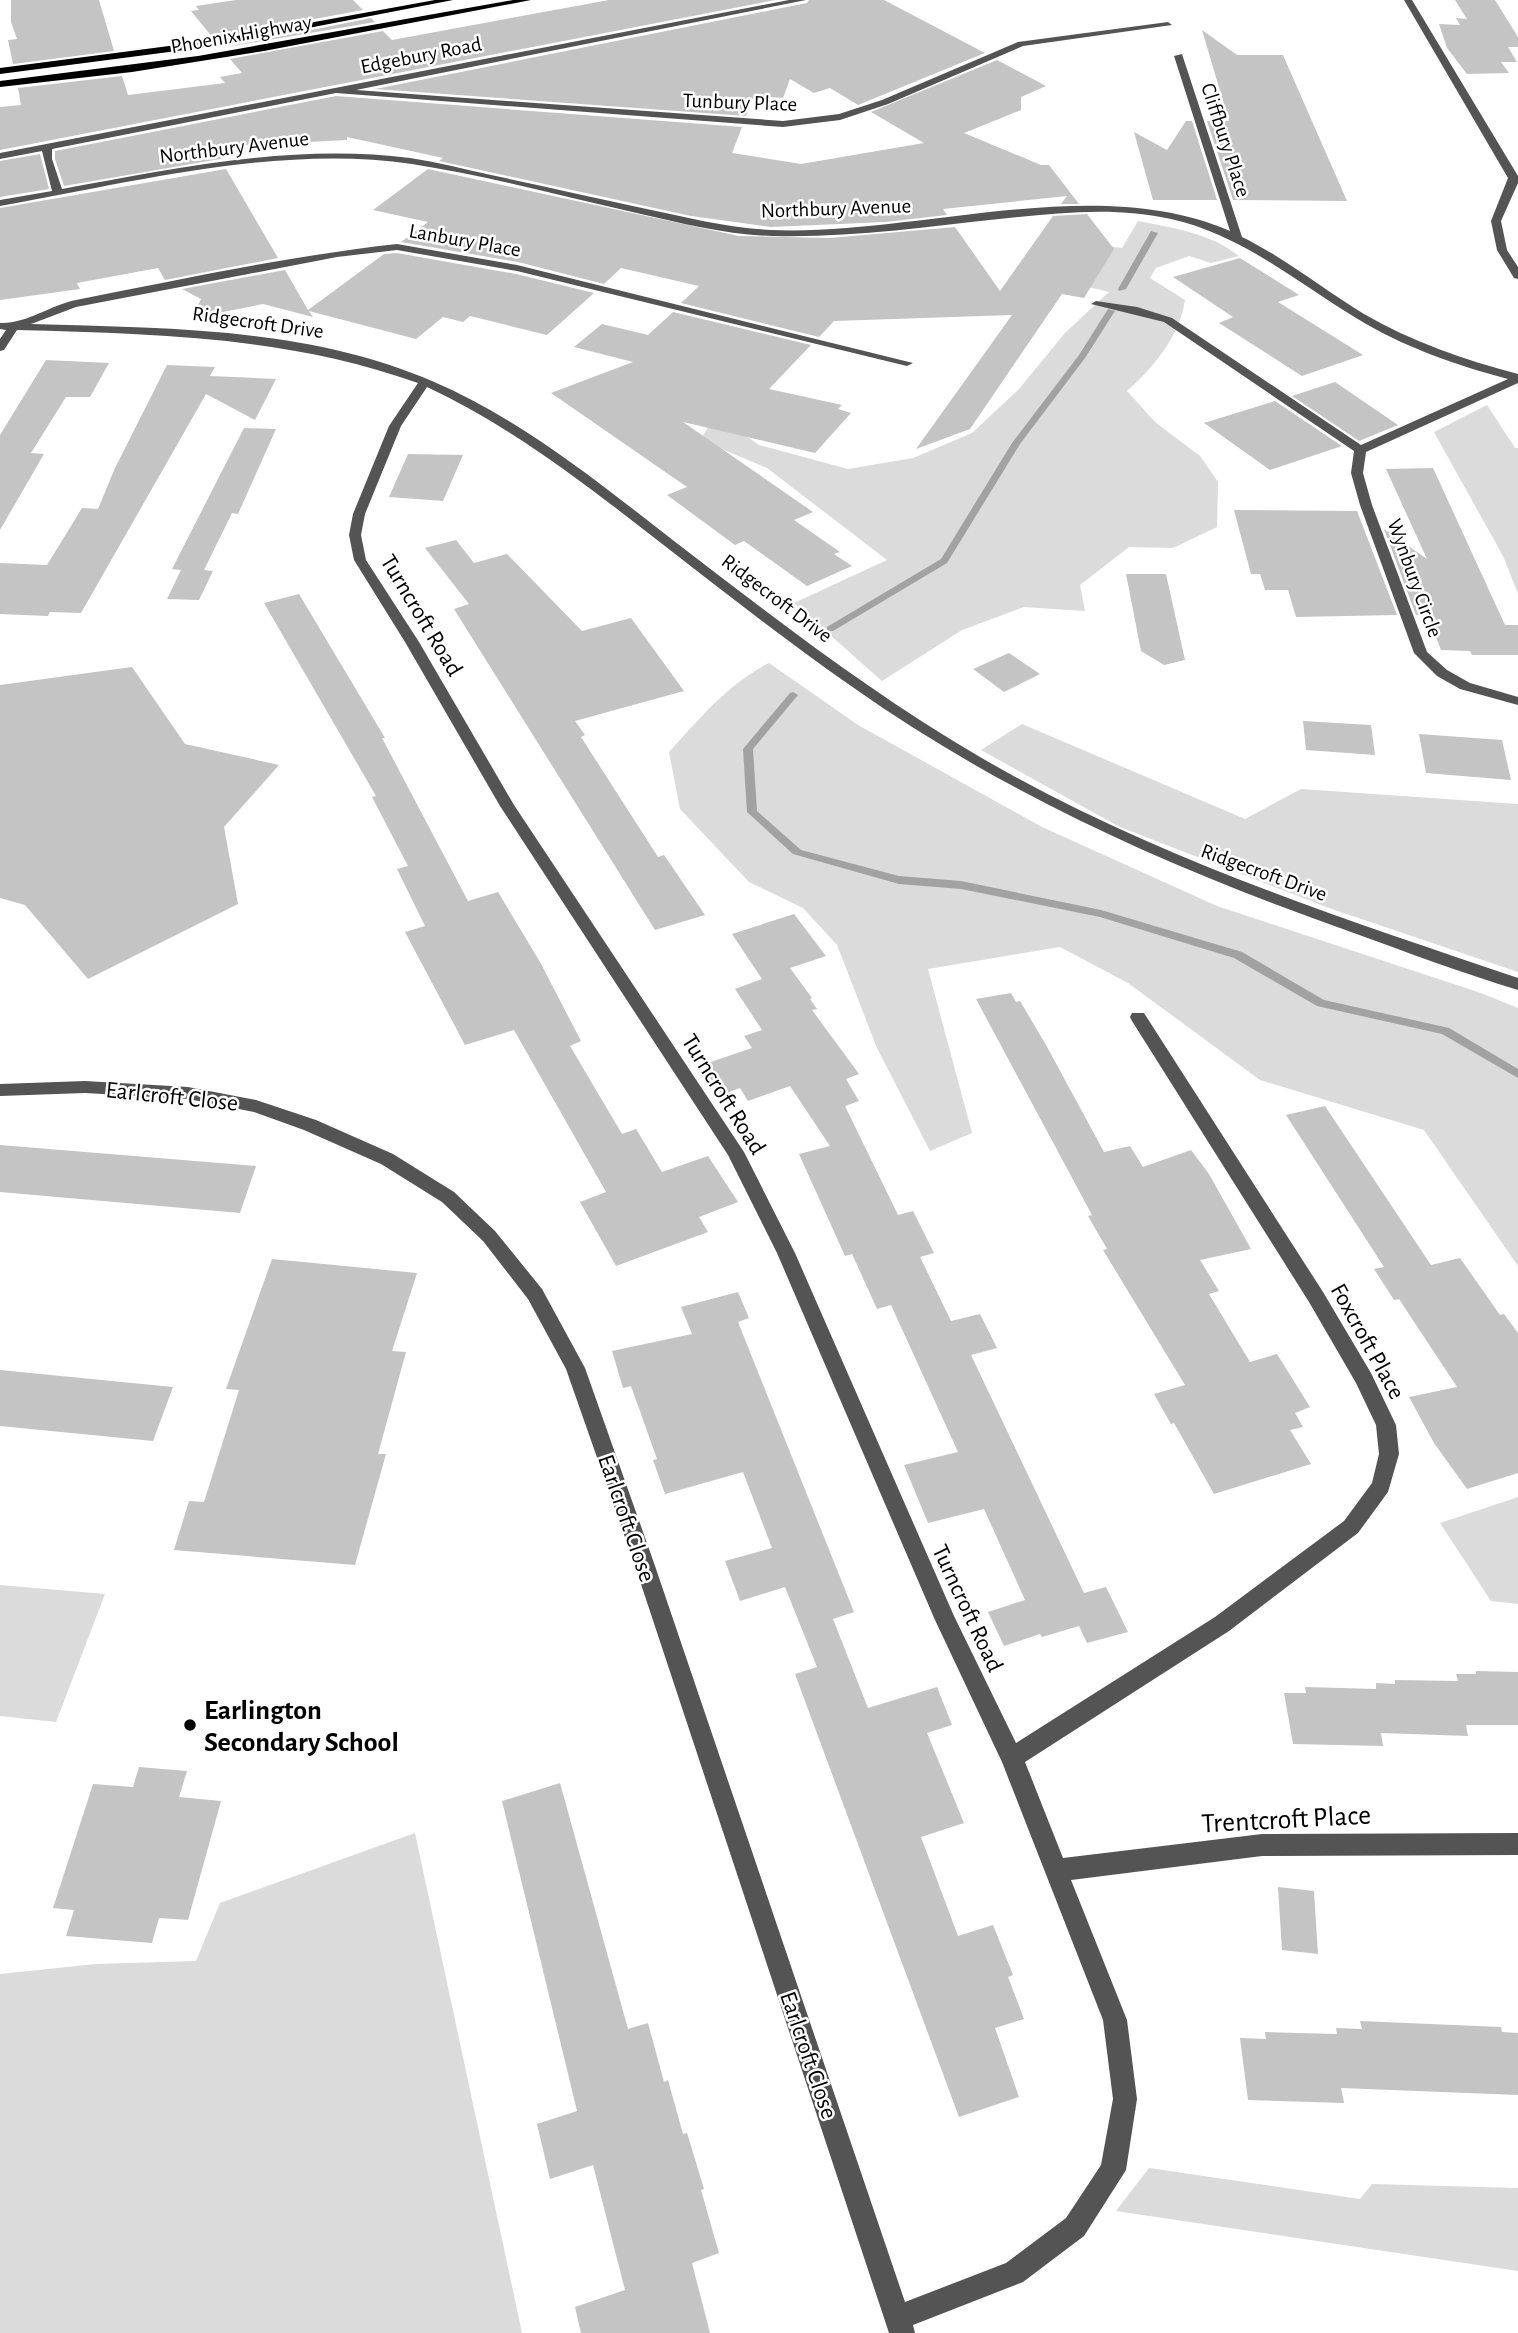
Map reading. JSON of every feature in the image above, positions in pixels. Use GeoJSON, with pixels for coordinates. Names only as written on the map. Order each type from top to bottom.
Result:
{"type":"FeatureCollection","features":[{"type":"Feature","properties":{"kind":"main road","name":"Phoenix Highway"},"geometry":{"type":"LineString","coordinates":[[0,71],[215,43],[449,0]]}},
{"type":"Feature","properties":{"kind":"main road","name":"Phoenix Highway"},"geometry":{"type":"LineString","coordinates":[[0,85],[239,53],[527,0]]}},
{"type":"Feature","properties":{"kind":"street","name":"Edgebury Road"},"geometry":{"type":"LineString","coordinates":[[0,156],[802,0]]}},
{"type":"Feature","properties":{"kind":"street"},"geometry":{"type":"LineString","coordinates":[[1408,0],[1516,179],[1496,221],[1502,250],[1518,276]]}},
{"type":"Feature","properties":{"kind":"street","name":"Tunbury Place"},"geometry":{"type":"LineString","coordinates":[[338,91],[783,124],[840,117],[885,103],[1021,44],[1168,25]]}},
{"type":"Feature","properties":{"kind":"street","name":"Cliffbury Place"},"geometry":{"type":"LineString","coordinates":[[1179,56],[1237,236]]}},
{"type":"Feature","properties":{"kind":"street"},"geometry":{"type":"LineString","coordinates":[[47,147],[47,159],[58,193]]}},
{"type":"Feature","properties":{"kind":"street","name":"Northbury Avenue"},"geometry":{"type":"LineString","coordinates":[[0,203],[260,159],[367,156],[473,174],[698,223],[772,233],[874,230],[1060,210],[1132,209],[1192,220],[1237,236],[1286,264],[1359,315],[1396,337],[1478,368],[1518,378]]}},
{"type":"Feature","properties":{"kind":"street","name":"Lanbury Place"},"geometry":{"type":"LineString","coordinates":[[7,326],[105,297],[337,254],[397,247],[517,268],[907,363]]}},
{"type":"Feature","properties":{"kind":"street"},"geometry":{"type":"LineString","coordinates":[[1097,303],[1138,310],[1168,320],[1360,450],[1518,378]]}},
{"type":"Feature","properties":{"kind":"street"},"geometry":{"type":"LineString","coordinates":[[0,348],[7,326]]}},
{"type":"Feature","properties":{"kind":"street","name":"Ridgecroft Drive"},"geometry":{"type":"LineString","coordinates":[[7,326],[184,333],[271,342],[329,352],[425,381],[507,423],[546,450],[874,696],[976,761],[1070,813],[1186,866],[1518,984]]}},
{"type":"Feature","properties":{"kind":"street","name":"Turncroft Road"},"geometry":{"type":"LineString","coordinates":[[425,381],[396,426],[359,514],[355,535],[360,560],[412,642],[507,806],[735,1152],[821,1331],[945,1620],[1012,1758],[1058,1870]]}},
{"type":"Feature","properties":{"kind":"street","name":"Wynbury Circle"},"geometry":{"type":"LineString","coordinates":[[1360,450],[1357,461],[1360,484],[1421,653],[1438,673],[1462,687],[1518,701]]}},
{"type":"Feature","properties":{"kind":"street","name":"Foxcroft Place"},"geometry":{"type":"LineString","coordinates":[[1012,1758],[1222,1624],[1351,1527],[1381,1486],[1390,1454],[1386,1425],[1364,1379],[1316,1297],[1138,1017]]}},
{"type":"Feature","properties":{"kind":"street","name":"Earlcroft Close"},"geometry":{"type":"LineString","coordinates":[[0,1090],[85,1087],[188,1093],[256,1106],[310,1125],[387,1159],[448,1197],[489,1236],[535,1294],[575,1368],[644,1563],[900,2326],[1014,2273],[1075,2227],[1113,2170],[1125,2099],[1115,2020],[1058,1870]]}},
{"type":"Feature","properties":{"kind":"street","name":"Trentcroft Place"},"geometry":{"type":"LineString","coordinates":[[1058,1870],[1262,1845],[1518,1844]]}},
{"type":"Feature","properties":{"kind":"shaded area"},"geometry":{"type":"Polygon","coordinates":[[[1138,221],[1204,237],[1239,256],[1211,263],[1189,256],[1156,268],[1150,278],[1185,300],[1182,313],[1164,350],[1127,391],[1155,422],[1200,456],[1218,482],[1217,527],[1173,548],[1129,547],[1080,585],[1085,611],[1024,607],[962,630],[882,681],[794,603],[887,560],[767,468],[700,440],[709,426],[731,425],[759,445],[848,469],[913,458],[972,433],[1019,389],[1065,333],[1109,292],[1075,284],[1101,245],[1122,248],[1138,221]]]}},
{"type":"Feature","properties":{"kind":"shaded area"},"geometry":{"type":"Polygon","coordinates":[[[1487,405],[1515,448],[1518,448],[1518,594],[1503,556],[1434,432],[1487,405]]]}},
{"type":"Feature","properties":{"kind":"shaded area"},"geometry":{"type":"Polygon","coordinates":[[[769,663],[858,725],[1042,827],[1217,906],[1481,993],[1518,1008],[1518,1266],[1424,1130],[1260,1080],[1128,983],[1060,947],[928,969],[972,1133],[930,1151],[877,1048],[837,945],[803,908],[749,882],[680,809],[669,752],[728,691],[769,663]]]}},
{"type":"Feature","properties":{"kind":"shaded area"},"geometry":{"type":"Polygon","coordinates":[[[1022,724],[1245,819],[1301,789],[1518,804],[1518,972],[1329,908],[1120,827],[981,750],[1022,724]]]}},
{"type":"Feature","properties":{"kind":"shaded area"},"geometry":{"type":"Polygon","coordinates":[[[1518,1497],[1518,1604],[1491,1601],[1440,1523],[1518,1497]]]}},
{"type":"Feature","properties":{"kind":"shaded area"},"geometry":{"type":"Polygon","coordinates":[[[0,1585],[105,1594],[56,1722],[0,1716],[0,1585]]]}},
{"type":"Feature","properties":{"kind":"shaded area"},"geometry":{"type":"Polygon","coordinates":[[[415,1833],[522,2333],[0,2333],[0,1974],[96,1964],[196,1961],[220,1903],[415,1833]]]}},
{"type":"Feature","properties":{"kind":"shaded area"},"geometry":{"type":"Polygon","coordinates":[[[1149,2168],[1360,2199],[1372,2184],[1518,2188],[1518,2271],[1116,2211],[1149,2168]]]}},
{"type":"Feature","properties":{"kind":"building"},"geometry":{"type":"Polygon","coordinates":[[[11,0],[99,0],[114,51],[13,64],[8,40],[17,39],[11,22],[11,0]]]}},
{"type":"Feature","properties":{"kind":"building"},"geometry":{"type":"Polygon","coordinates":[[[236,0],[353,0],[363,10],[213,38],[191,11],[199,10],[196,6],[236,0]]]}},
{"type":"Feature","properties":{"kind":"building"},"geometry":{"type":"Polygon","coordinates":[[[609,0],[775,0],[0,150],[0,107],[21,105],[18,88],[122,76],[128,95],[225,83],[220,77],[242,73],[230,59],[383,31],[392,40],[609,0]]]}},
{"type":"Feature","properties":{"kind":"building"},"geometry":{"type":"Polygon","coordinates":[[[809,0],[884,0],[985,53],[858,105],[830,88],[814,93],[790,79],[783,98],[754,96],[746,116],[375,89],[807,3],[809,0]]]}},
{"type":"Feature","properties":{"kind":"building"},"geometry":{"type":"Polygon","coordinates":[[[1455,0],[1495,0],[1518,37],[1518,47],[1508,47],[1517,62],[1501,62],[1509,73],[1467,74],[1447,48],[1439,24],[1460,25],[1456,18],[1467,19],[1455,0]]]}},
{"type":"Feature","properties":{"kind":"building"},"geometry":{"type":"Polygon","coordinates":[[[371,18],[375,22],[221,48],[371,18]]]}},
{"type":"Feature","properties":{"kind":"building"},"geometry":{"type":"Polygon","coordinates":[[[1202,30],[1237,55],[1283,55],[1347,201],[1233,200],[1207,121],[1229,121],[1202,30]]]}},
{"type":"Feature","properties":{"kind":"building"},"geometry":{"type":"Polygon","coordinates":[[[997,60],[1046,86],[1021,97],[1021,110],[964,133],[1041,165],[1049,165],[1079,204],[1061,204],[1067,196],[943,209],[947,215],[885,222],[771,227],[691,216],[439,161],[443,158],[347,137],[347,140],[227,146],[232,155],[220,159],[64,186],[55,159],[55,151],[336,96],[742,127],[732,153],[801,164],[924,143],[871,112],[997,60]]]}},
{"type":"Feature","properties":{"kind":"building"},"geometry":{"type":"Polygon","coordinates":[[[1186,121],[1192,121],[1217,200],[1153,200],[1134,132],[1167,150],[1186,121]]]}},
{"type":"Feature","properties":{"kind":"building"},"geometry":{"type":"Polygon","coordinates":[[[40,154],[49,189],[0,197],[0,161],[40,154]]]}},
{"type":"Feature","properties":{"kind":"building"},"geometry":{"type":"Polygon","coordinates":[[[226,169],[278,258],[165,280],[158,268],[77,283],[80,289],[0,300],[0,208],[226,169]]]}},
{"type":"Feature","properties":{"kind":"building"},"geometry":{"type":"Polygon","coordinates":[[[428,169],[739,236],[830,238],[955,227],[1000,291],[1053,216],[1087,214],[1114,249],[1084,298],[1062,294],[970,429],[916,449],[1012,315],[834,321],[819,337],[681,303],[699,286],[621,268],[604,284],[518,262],[401,242],[428,222],[373,210],[428,169]]]}},
{"type":"Feature","properties":{"kind":"building"},"geometry":{"type":"Polygon","coordinates":[[[397,253],[516,274],[594,293],[547,335],[470,316],[463,322],[443,317],[416,339],[309,311],[313,317],[263,304],[192,318],[201,299],[182,289],[285,270],[308,310],[384,254],[397,253]]]}},
{"type":"Feature","properties":{"kind":"building"},"geometry":{"type":"Polygon","coordinates":[[[1240,258],[1299,295],[1278,302],[1363,355],[1302,376],[1219,323],[1233,317],[1173,277],[1240,258]]]}},
{"type":"Feature","properties":{"kind":"building"},"geometry":{"type":"Polygon","coordinates":[[[673,312],[811,345],[769,389],[842,405],[838,409],[851,413],[815,453],[683,422],[813,512],[794,520],[840,552],[834,554],[852,566],[807,586],[744,541],[735,545],[667,495],[687,487],[551,393],[633,362],[574,347],[602,324],[648,335],[673,312]]]}},
{"type":"Feature","properties":{"kind":"building"},"geometry":{"type":"Polygon","coordinates":[[[46,360],[109,363],[90,397],[66,397],[31,453],[44,454],[0,530],[0,435],[46,360]]]}},
{"type":"Feature","properties":{"kind":"building"},"geometry":{"type":"Polygon","coordinates":[[[167,365],[215,367],[210,376],[276,379],[255,420],[206,394],[81,613],[50,612],[48,616],[0,614],[0,563],[47,565],[82,508],[98,509],[115,468],[167,365]]]}},
{"type":"Feature","properties":{"kind":"building"},"geometry":{"type":"Polygon","coordinates":[[[1335,382],[1398,425],[1359,441],[1292,396],[1335,382]]]}},
{"type":"Feature","properties":{"kind":"building"},"geometry":{"type":"Polygon","coordinates":[[[1275,401],[1342,446],[1270,470],[1204,423],[1275,401]]]}},
{"type":"Feature","properties":{"kind":"building"},"geometry":{"type":"Polygon","coordinates":[[[244,428],[276,429],[238,514],[232,513],[204,570],[213,571],[199,600],[167,599],[181,570],[172,569],[244,428]]]}},
{"type":"Feature","properties":{"kind":"building"},"geometry":{"type":"Polygon","coordinates":[[[408,454],[463,455],[443,501],[389,497],[408,454]]]}},
{"type":"Feature","properties":{"kind":"building"},"geometry":{"type":"Polygon","coordinates":[[[1433,468],[1505,625],[1518,625],[1518,655],[1472,655],[1470,651],[1441,650],[1428,616],[1416,615],[1384,529],[1427,559],[1386,469],[1433,468]]]}},
{"type":"Feature","properties":{"kind":"building"},"geometry":{"type":"Polygon","coordinates":[[[1234,510],[1357,511],[1397,615],[1296,617],[1288,590],[1265,590],[1260,574],[1251,574],[1234,510]]]}},
{"type":"Feature","properties":{"kind":"building"},"geometry":{"type":"Polygon","coordinates":[[[456,540],[474,563],[507,554],[582,631],[631,618],[684,691],[575,721],[585,735],[581,737],[658,857],[664,855],[705,915],[655,930],[454,609],[469,604],[425,548],[456,540]]]}},
{"type":"Feature","properties":{"kind":"building"},"geometry":{"type":"Polygon","coordinates":[[[1126,574],[1166,574],[1185,660],[1164,665],[1141,651],[1126,574]]]}},
{"type":"Feature","properties":{"kind":"building"},"geometry":{"type":"Polygon","coordinates":[[[299,594],[385,738],[382,738],[468,901],[498,892],[540,962],[581,1041],[570,1046],[622,1134],[636,1129],[662,1172],[708,1156],[738,1202],[699,1217],[708,1232],[616,1266],[580,1202],[606,1192],[514,1030],[465,1045],[405,932],[425,926],[397,869],[408,866],[372,797],[376,796],[264,603],[299,594]]]}},
{"type":"Feature","properties":{"kind":"building"},"geometry":{"type":"Polygon","coordinates":[[[1009,653],[1040,674],[1004,692],[973,669],[1009,653]]]}},
{"type":"Feature","properties":{"kind":"building"},"geometry":{"type":"Polygon","coordinates":[[[132,667],[185,744],[279,765],[224,827],[238,904],[88,979],[25,905],[0,898],[0,685],[132,667]]]}},
{"type":"Feature","properties":{"kind":"building"},"geometry":{"type":"Polygon","coordinates":[[[1303,721],[1371,725],[1375,755],[1306,750],[1303,721]]]}},
{"type":"Feature","properties":{"kind":"building"},"geometry":{"type":"Polygon","coordinates":[[[1419,734],[1502,740],[1511,780],[1426,773],[1419,734]]]}},
{"type":"Feature","properties":{"kind":"building"},"geometry":{"type":"Polygon","coordinates":[[[794,914],[826,956],[790,968],[812,998],[810,999],[817,1009],[812,1010],[859,1074],[846,1079],[859,1101],[845,1106],[898,1215],[913,1211],[934,1253],[920,1257],[951,1321],[980,1314],[997,1348],[971,1355],[1084,1593],[1106,1587],[1128,1632],[1087,1643],[1079,1626],[1042,1637],[1040,1634],[1004,1646],[988,1612],[1025,1600],[984,1509],[928,1523],[904,1465],[958,1452],[891,1305],[877,1309],[852,1254],[845,1256],[799,1154],[830,1146],[790,1086],[748,1101],[740,1088],[721,1095],[702,1065],[752,1048],[744,1036],[762,1030],[735,989],[762,979],[732,934],[794,914]]]}},
{"type":"Feature","properties":{"kind":"building"},"geometry":{"type":"Polygon","coordinates":[[[1011,993],[1016,1002],[1020,1001],[1046,1045],[1104,1152],[1130,1146],[1143,1167],[1191,1150],[1209,1174],[1251,1249],[1200,1260],[1219,1291],[1209,1294],[1250,1362],[1277,1354],[1310,1407],[1295,1413],[1303,1427],[1290,1430],[1311,1464],[1214,1494],[1174,1423],[1171,1424],[1154,1394],[1185,1385],[1103,1250],[1107,1249],[1088,1216],[1092,1215],[976,999],[1011,993]]]}},
{"type":"Feature","properties":{"kind":"building"},"geometry":{"type":"Polygon","coordinates":[[[1325,1106],[1431,1265],[1460,1258],[1500,1315],[1504,1314],[1518,1333],[1518,1473],[1467,1489],[1434,1443],[1409,1397],[1457,1387],[1399,1299],[1394,1300],[1374,1269],[1384,1267],[1286,1115],[1325,1106]]]}},
{"type":"Feature","properties":{"kind":"building"},"geometry":{"type":"Polygon","coordinates":[[[0,1145],[256,1166],[240,1213],[0,1192],[0,1145]]]}},
{"type":"Feature","properties":{"kind":"building"},"geometry":{"type":"Polygon","coordinates":[[[272,1259],[417,1273],[392,1351],[406,1352],[378,1454],[386,1454],[355,1565],[174,1550],[189,1501],[204,1502],[239,1390],[226,1389],[272,1259]]]}},
{"type":"Feature","properties":{"kind":"building"},"geometry":{"type":"Polygon","coordinates":[[[738,1292],[749,1318],[738,1322],[854,1612],[833,1619],[868,1708],[937,1687],[952,1725],[927,1733],[964,1823],[921,1837],[958,1936],[993,1925],[1013,1975],[1008,1977],[1024,2019],[995,2028],[1019,2097],[959,2117],[795,1674],[817,1667],[785,1587],[740,1601],[725,1561],[772,1548],[743,1472],[665,1494],[653,1460],[657,1459],[631,1386],[623,1388],[612,1351],[692,1334],[681,1307],[738,1292]]]}},
{"type":"Feature","properties":{"kind":"building"},"geometry":{"type":"Polygon","coordinates":[[[0,1370],[173,1387],[153,1441],[0,1426],[0,1370]]]}},
{"type":"Feature","properties":{"kind":"building"},"geometry":{"type":"Polygon","coordinates":[[[1476,1671],[1518,1672],[1518,1725],[1466,1725],[1468,1736],[1381,1733],[1383,1746],[1293,1744],[1284,1693],[1306,1693],[1305,1687],[1376,1689],[1376,1683],[1395,1684],[1395,1680],[1458,1681],[1456,1674],[1476,1674],[1476,1671]]]}},
{"type":"Feature","properties":{"kind":"building"},"geometry":{"type":"Polygon","coordinates":[[[139,1767],[187,1771],[179,1797],[221,1801],[188,1920],[159,1918],[152,1943],[66,1936],[74,1910],[53,1908],[93,1784],[133,1787],[139,1767]]]}},
{"type":"Feature","properties":{"kind":"building"},"geometry":{"type":"Polygon","coordinates":[[[560,1783],[628,2029],[648,2023],[664,2082],[668,2080],[683,2134],[687,2133],[704,2189],[701,2190],[719,2253],[692,2263],[710,2333],[581,2333],[575,2307],[625,2290],[593,2165],[550,2179],[537,2124],[577,2111],[502,1801],[560,1783]]]}},
{"type":"Feature","properties":{"kind":"building"},"geometry":{"type":"Polygon","coordinates":[[[1278,1887],[1314,1891],[1318,1954],[1282,1950],[1278,1887]]]}},
{"type":"Feature","properties":{"kind":"building"},"geometry":{"type":"Polygon","coordinates":[[[1360,2021],[1501,2027],[1502,2032],[1518,2033],[1518,2095],[1341,2088],[1344,2103],[1248,2100],[1240,2038],[1266,2039],[1265,2032],[1337,2034],[1336,2028],[1362,2029],[1360,2021]]]}},
{"type":"Feature","properties":{"kind":"waterway"},"geometry":{"type":"LineString","coordinates":[[1122,289],[1154,233]]}},
{"type":"Feature","properties":{"kind":"waterway"},"geometry":{"type":"LineString","coordinates":[[830,629],[944,561],[1016,443],[1082,356],[1111,311]]}},
{"type":"Feature","properties":{"kind":"waterway"},"geometry":{"type":"LineString","coordinates":[[793,695],[748,749],[752,812],[797,852],[899,880],[961,885],[1101,914],[1238,955],[1321,1003],[1445,1031],[1518,1074]]}},
{"type":"Feature","properties":{"kind":"place","name":"Earlington Secondary School"},"geometry":{"type":"Point","coordinates":[190,1725]}}]}
